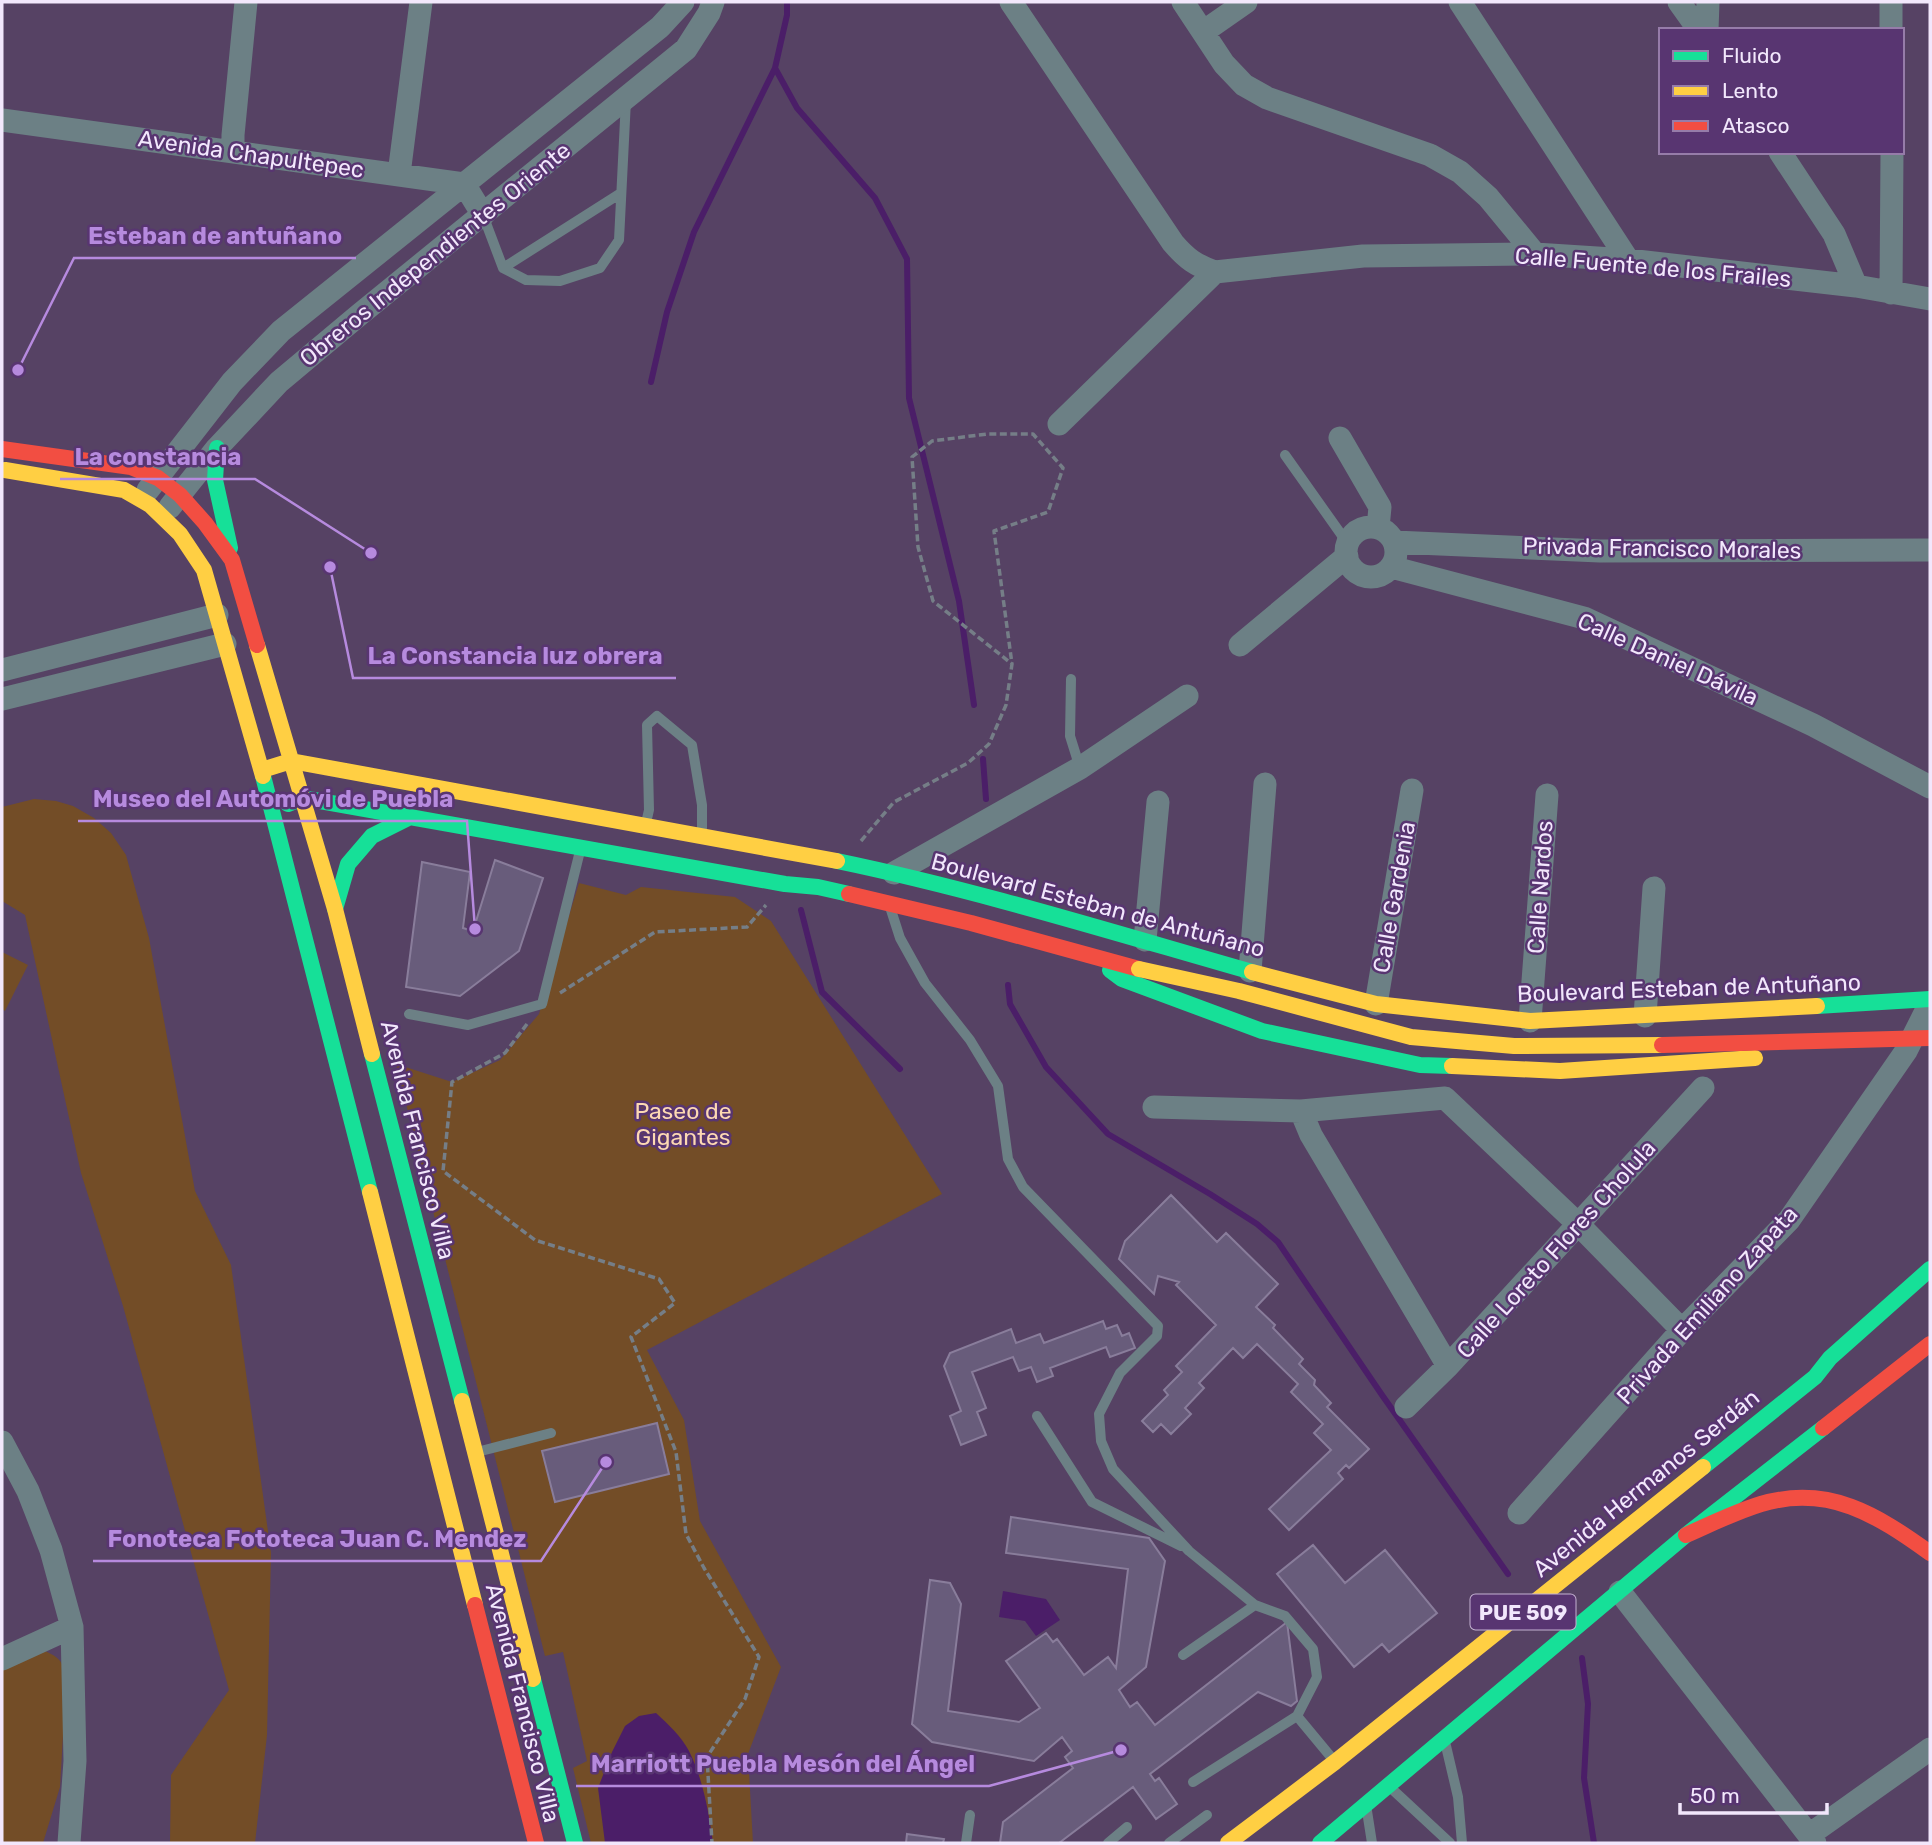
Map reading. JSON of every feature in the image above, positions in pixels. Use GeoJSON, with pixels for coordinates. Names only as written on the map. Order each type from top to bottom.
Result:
{"type":"FeatureCollection","features":[{"type":"Feature","properties":{"kind":"main road"},"geometry":{"type":"LineString","coordinates":[[217,447],[215,480],[232,560]]}},
{"type":"Feature","properties":{"kind":"main road"},"geometry":{"type":"LineString","coordinates":[[2,449],[131,467],[158,478]]}},
{"type":"Feature","properties":{"kind":"main road"},"geometry":{"type":"LineString","coordinates":[[2,470],[124,490],[142,498]]}},
{"type":"Feature","properties":{"kind":"main road","name":"Avenida Francisco Villa"},"geometry":{"type":"LineString","coordinates":[[158,478],[180,495],[232,560],[335,909],[575,1843]]}},
{"type":"Feature","properties":{"kind":"main road","name":"Avenida Francisco Villa"},"geometry":{"type":"LineString","coordinates":[[142,498],[163,514],[187,540],[204,570],[262,770],[536,1843]]}},
{"type":"Feature","properties":{"kind":"main road","name":"Boulevard Esteban de Antuñano"},"geometry":{"type":"LineString","coordinates":[[262,770],[291,761],[894,873],[1376,1004],[1530,1021],[1930,1001]]}},
{"type":"Feature","properties":{"kind":"main road","name":"Boulevard Esteban de Antuñano"},"geometry":{"type":"LineString","coordinates":[[272,810],[303,799],[785,884],[818,887],[971,923],[1139,969],[1239,991],[1411,1037],[1514,1046],[1930,1038]]}},
{"type":"Feature","properties":{"kind":"main road"},"geometry":{"type":"LineString","coordinates":[[335,909],[348,864],[372,836],[410,817]]}},
{"type":"Feature","properties":{"kind":"main road"},"geometry":{"type":"LineString","coordinates":[[1088,955],[1122,979],[1262,1031],[1420,1065],[1560,1071],[1718,1059],[1930,1050]]}},
{"type":"Feature","properties":{"kind":"main road"},"geometry":{"type":"LineString","coordinates":[[1815,1377],[1830,1358],[1930,1269]]}},
{"type":"Feature","properties":{"kind":"main road","name":"Avenida Hermanos Serdán"},"geometry":{"type":"LineString","coordinates":[[1228,1843],[1340,1768],[1815,1377],[1920,1298]]}},
{"type":"Feature","properties":{"kind":"main road","name":"PUE 509"},"geometry":{"type":"LineString","coordinates":[[1318,1843],[1686,1535],[1930,1344]]}},
{"type":"Feature","properties":{"kind":"main road"},"geometry":{"type":"LineString","coordinates":[[1686,1535],[1746,1509],[1774,1501],[1818,1498],[1848,1504],[1881,1519],[1930,1553]]}},
{"type":"Feature","properties":{"kind":"main road"},"geometry":{"type":"LineString","coordinates":[[1318,1843],[1339,1807]]}},
{"type":"Feature","properties":{"kind":"street"},"geometry":{"type":"LineString","coordinates":[[233,152],[246,2]]}},
{"type":"Feature","properties":{"kind":"street"},"geometry":{"type":"LineString","coordinates":[[399,174],[421,2]]}},
{"type":"Feature","properties":{"kind":"street","name":"Obreros Independientes Oriente"},"geometry":{"type":"LineString","coordinates":[[142,498],[232,382],[281,331],[660,27],[683,2]]}},
{"type":"Feature","properties":{"kind":"street","name":"Obreros Independientes Oriente"},"geometry":{"type":"LineString","coordinates":[[163,514],[217,447],[279,382],[686,49],[713,2]]}},
{"type":"Feature","properties":{"kind":"street"},"geometry":{"type":"LineString","coordinates":[[1011,2],[1173,243],[1187,259],[1215,272],[1059,424]]}},
{"type":"Feature","properties":{"kind":"street"},"geometry":{"type":"LineString","coordinates":[[1183,2],[1234,75],[1244,85],[1267,98],[1430,156],[1460,172],[1488,197],[1535,254]]}},
{"type":"Feature","properties":{"kind":"street"},"geometry":{"type":"LineString","coordinates":[[1203,32],[1246,2]]}},
{"type":"Feature","properties":{"kind":"street"},"geometry":{"type":"LineString","coordinates":[[1460,2],[1628,260]]}},
{"type":"Feature","properties":{"kind":"street"},"geometry":{"type":"LineString","coordinates":[[1679,2],[1698,28]]}},
{"type":"Feature","properties":{"kind":"street"},"geometry":{"type":"LineString","coordinates":[[1707,28],[1708,2]]}},
{"type":"Feature","properties":{"kind":"street"},"geometry":{"type":"LineString","coordinates":[[1891,2],[1891,28]]}},
{"type":"Feature","properties":{"kind":"street","name":"Avenida Chapultepec"},"geometry":{"type":"LineString","coordinates":[[2,120],[464,184]]}},
{"type":"Feature","properties":{"kind":"street"},"geometry":{"type":"LineString","coordinates":[[1781,154],[1834,234],[1856,286]]}},
{"type":"Feature","properties":{"kind":"street"},"geometry":{"type":"LineString","coordinates":[[1891,293],[1892,154]]}},
{"type":"Feature","properties":{"kind":"street"},"geometry":{"type":"LineString","coordinates":[[464,184],[483,215]]}},
{"type":"Feature","properties":{"kind":"street","name":"Calle Fuente de los Frailes"},"geometry":{"type":"LineString","coordinates":[[1215,272],[1363,256],[1535,254],[1628,260],[1856,286],[1930,299]]}},
{"type":"Feature","properties":{"kind":"street"},"geometry":{"type":"LineString","coordinates":[[1340,438],[1380,507],[1386,535],[1396,550],[1391,567],[1375,577],[1357,572],[1350,565],[1347,550]]}},
{"type":"Feature","properties":{"kind":"street"},"geometry":{"type":"LineString","coordinates":[[1240,645],[1347,550],[1354,533],[1365,528],[1386,535]]}},
{"type":"Feature","properties":{"kind":"street","name":"Privada Francisco Morales"},"geometry":{"type":"LineString","coordinates":[[1386,535],[1600,551],[1930,550]]}},
{"type":"Feature","properties":{"kind":"street","name":"Calle Daniel Dávila"},"geometry":{"type":"LineString","coordinates":[[1391,567],[1584,618],[1813,726],[1930,787]]}},
{"type":"Feature","properties":{"kind":"street"},"geometry":{"type":"LineString","coordinates":[[2,670],[217,615]]}},
{"type":"Feature","properties":{"kind":"street"},"geometry":{"type":"LineString","coordinates":[[2,699],[225,644]]}},
{"type":"Feature","properties":{"kind":"street"},"geometry":{"type":"LineString","coordinates":[[894,873],[1080,768],[1187,696]]}},
{"type":"Feature","properties":{"kind":"street"},"geometry":{"type":"LineString","coordinates":[[1250,971],[1265,784]]}},
{"type":"Feature","properties":{"kind":"street","name":"Calle Gardenia"},"geometry":{"type":"LineString","coordinates":[[1376,1004],[1412,790]]}},
{"type":"Feature","properties":{"kind":"street","name":"Calle Nardos"},"geometry":{"type":"LineString","coordinates":[[1530,1021],[1547,795]]}},
{"type":"Feature","properties":{"kind":"street"},"geometry":{"type":"LineString","coordinates":[[1145,940],[1158,802]]}},
{"type":"Feature","properties":{"kind":"street"},"geometry":{"type":"LineString","coordinates":[[1645,1016],[1654,888]]}},
{"type":"Feature","properties":{"kind":"street","name":"Privada Emiliano Zapata"},"geometry":{"type":"LineString","coordinates":[[1519,1513],[1682,1330],[1789,1220],[1906,1051],[1930,1001]]}},
{"type":"Feature","properties":{"kind":"street","name":"Calle Loreto Flores Cholula"},"geometry":{"type":"LineString","coordinates":[[1406,1407],[1448,1366],[1703,1088]]}},
{"type":"Feature","properties":{"kind":"street"},"geometry":{"type":"LineString","coordinates":[[1154,1107],[1301,1111],[1445,1098],[1578,1224],[1682,1330]]}},
{"type":"Feature","properties":{"kind":"street"},"geometry":{"type":"LineString","coordinates":[[1301,1111],[1311,1135],[1448,1366]]}},
{"type":"Feature","properties":{"kind":"street"},"geometry":{"type":"LineString","coordinates":[[2,1443],[28,1491],[51,1550],[72,1627],[75,1761],[67,1840]]}},
{"type":"Feature","properties":{"kind":"street"},"geometry":{"type":"LineString","coordinates":[[1620,1592],[1812,1839],[1930,1749]]}},
{"type":"Feature","properties":{"kind":"street"},"geometry":{"type":"LineString","coordinates":[[2,1659],[72,1627]]}},
{"type":"Feature","properties":{"kind":"lane"},"geometry":{"type":"LineString","coordinates":[[483,215],[503,268],[526,280],[561,281],[600,268],[619,240],[626,97]]}},
{"type":"Feature","properties":{"kind":"lane"},"geometry":{"type":"LineString","coordinates":[[503,268],[621,193]]}},
{"type":"Feature","properties":{"kind":"lane"},"geometry":{"type":"LineString","coordinates":[[1285,455],[1347,550]]}},
{"type":"Feature","properties":{"kind":"lane"},"geometry":{"type":"LineString","coordinates":[[1071,679],[1070,736],[1080,768]]}},
{"type":"Feature","properties":{"kind":"lane"},"geometry":{"type":"LineString","coordinates":[[646,826],[649,810],[647,724],[657,716],[692,745],[702,806],[702,836]]}},
{"type":"Feature","properties":{"kind":"lane"},"geometry":{"type":"LineString","coordinates":[[409,1014],[468,1026],[542,1004],[582,847]]}},
{"type":"Feature","properties":{"kind":"lane"},"geometry":{"type":"LineString","coordinates":[[889,904],[900,939],[925,983],[970,1040],[998,1086],[1008,1159],[1023,1187],[1158,1326],[1157,1336],[1120,1373],[1100,1413],[1101,1441],[1113,1469],[1189,1551],[1255,1605],[1285,1616],[1313,1649],[1317,1677],[1297,1716],[1193,1782]]}},
{"type":"Feature","properties":{"kind":"lane"},"geometry":{"type":"LineString","coordinates":[[1037,1416],[1092,1502],[1189,1551]]}},
{"type":"Feature","properties":{"kind":"lane"},"geometry":{"type":"LineString","coordinates":[[474,1452],[551,1433]]}},
{"type":"Feature","properties":{"kind":"lane"},"geometry":{"type":"LineString","coordinates":[[1184,1655],[1255,1605]]}},
{"type":"Feature","properties":{"kind":"lane"},"geometry":{"type":"LineString","coordinates":[[1297,1716],[1340,1768]]}},
{"type":"Feature","properties":{"kind":"lane"},"geometry":{"type":"LineString","coordinates":[[1444,1738],[1458,1797],[1462,1843]]}},
{"type":"Feature","properties":{"kind":"lane"},"geometry":{"type":"LineString","coordinates":[[1388,1785],[1450,1843]]}},
{"type":"Feature","properties":{"kind":"lane"},"geometry":{"type":"LineString","coordinates":[[1366,1805],[1372,1843]]}},
{"type":"Feature","properties":{"kind":"lane"},"geometry":{"type":"LineString","coordinates":[[966,1843],[970,1815]]}},
{"type":"Feature","properties":{"kind":"lane"},"geometry":{"type":"LineString","coordinates":[[1169,1843],[1207,1815]]}},
{"type":"Feature","properties":{"kind":"lane"},"geometry":{"type":"LineString","coordinates":[[1108,1843],[1127,1827]]}},
{"type":"Feature","properties":{"kind":"path"},"geometry":{"type":"LineString","coordinates":[[843,863],[894,802],[968,763],[989,744],[1006,705],[1012,664],[994,531],[1048,512],[1063,468],[1033,434],[988,434],[932,441],[912,457],[918,547],[933,601],[1012,664]]}},
{"type":"Feature","properties":{"kind":"path"},"geometry":{"type":"LineString","coordinates":[[712,1843],[707,1757],[745,1699],[759,1657],[686,1534],[676,1452],[631,1337],[675,1303],[659,1279],[535,1240],[443,1171],[452,1082],[505,1053],[542,1004],[655,932],[747,927],[785,884]]}},
{"type":"Feature","properties":{"kind":"green space"},"geometry":{"type":"Polygon","coordinates":[[[34,799],[73,806],[94,818],[111,833],[126,855],[149,938],[195,1191],[231,1265],[271,1553],[267,1735],[255,1843],[170,1843],[171,1775],[229,1690],[123,1306],[81,1173],[25,915],[2,901],[2,807],[34,799]]]}},
{"type":"Feature","properties":{"kind":"green space","name":"Paseo de Gigantes"},"geometry":{"type":"Polygon","coordinates":[[[579,883],[626,895],[641,887],[735,897],[771,921],[942,1194],[647,1350],[684,1420],[700,1521],[781,1667],[748,1754],[753,1843],[591,1843],[573,1768],[587,1761],[563,1652],[545,1656],[396,1064],[452,1082],[500,1060],[539,1014],[579,883]]]}},
{"type":"Feature","properties":{"kind":"green space"},"geometry":{"type":"Polygon","coordinates":[[[2,952],[28,965],[5,1011],[2,1009],[2,952]]]}},
{"type":"Feature","properties":{"kind":"green space"},"geometry":{"type":"Polygon","coordinates":[[[45,1651],[62,1663],[66,1683],[60,1787],[43,1843],[2,1843],[2,1665],[45,1651]]]}},
{"type":"Feature","properties":{"kind":"shaded area"},"geometry":{"type":"Polygon","coordinates":[[[1003,1591],[1046,1599],[1060,1620],[1036,1636],[1025,1621],[999,1617],[1003,1591]]]}},
{"type":"Feature","properties":{"kind":"shaded area"},"geometry":{"type":"Polygon","coordinates":[[[656,1713],[682,1740],[694,1762],[705,1796],[713,1843],[605,1843],[598,1788],[612,1752],[625,1726],[639,1716],[656,1713]]]}},
{"type":"Feature","properties":{"kind":"building"},"geometry":{"type":"Polygon","coordinates":[[[495,860],[543,878],[519,951],[460,996],[406,987],[422,862],[470,872],[463,928],[473,931],[495,860]]]}},
{"type":"Feature","properties":{"kind":"building"},"geometry":{"type":"Polygon","coordinates":[[[1171,1195],[1217,1242],[1226,1233],[1278,1284],[1256,1307],[1303,1359],[1299,1364],[1315,1380],[1314,1385],[1331,1403],[1327,1407],[1369,1449],[1349,1468],[1346,1465],[1338,1473],[1343,1479],[1289,1530],[1269,1509],[1331,1450],[1314,1433],[1323,1424],[1291,1392],[1298,1384],[1257,1344],[1243,1358],[1233,1348],[1199,1383],[1204,1388],[1185,1408],[1191,1414],[1171,1434],[1161,1424],[1153,1432],[1142,1421],[1168,1395],[1164,1390],[1182,1372],[1176,1366],[1216,1325],[1176,1285],[1179,1282],[1158,1276],[1154,1294],[1119,1259],[1125,1241],[1171,1195]]]}},
{"type":"Feature","properties":{"kind":"building"},"geometry":{"type":"Polygon","coordinates":[[[1103,1321],[1106,1329],[1117,1325],[1122,1336],[1129,1333],[1135,1348],[1110,1357],[1106,1347],[1050,1368],[1053,1376],[1037,1382],[1031,1367],[1019,1371],[1013,1357],[972,1372],[986,1408],[977,1412],[986,1435],[961,1445],[950,1416],[961,1411],[944,1366],[950,1353],[1011,1329],[1016,1343],[1040,1334],[1044,1343],[1103,1321]]]}},
{"type":"Feature","properties":{"kind":"building"},"geometry":{"type":"Polygon","coordinates":[[[657,1423],[669,1474],[555,1502],[542,1451],[657,1423]]]}},
{"type":"Feature","properties":{"kind":"building"},"geometry":{"type":"Polygon","coordinates":[[[1011,1517],[1149,1538],[1165,1561],[1146,1667],[1119,1690],[1130,1707],[1137,1702],[1155,1725],[1287,1622],[1297,1701],[1291,1706],[1258,1692],[1150,1774],[1155,1781],[1159,1778],[1177,1804],[1156,1819],[1133,1787],[1059,1843],[1000,1843],[1003,1822],[1073,1768],[1065,1757],[1072,1751],[1062,1737],[1034,1761],[932,1742],[912,1724],[930,1580],[950,1583],[961,1604],[948,1711],[1019,1722],[1040,1708],[1006,1661],[1046,1633],[1053,1642],[1057,1639],[1084,1675],[1108,1657],[1116,1668],[1128,1569],[1006,1553],[1011,1517]]]}},
{"type":"Feature","properties":{"kind":"building"},"geometry":{"type":"Polygon","coordinates":[[[1313,1545],[1345,1583],[1385,1550],[1437,1613],[1389,1652],[1382,1644],[1354,1667],[1277,1574],[1313,1545]]]}},
{"type":"Feature","properties":{"kind":"building"},"geometry":{"type":"Polygon","coordinates":[[[907,1834],[944,1839],[943,1843],[906,1843],[907,1834]]]}},
{"type":"Feature","properties":{"kind":"waterway"},"geometry":{"type":"LineString","coordinates":[[787,2],[787,15],[775,68],[797,108],[875,198],[907,259],[909,398],[959,601],[974,705]]}},
{"type":"Feature","properties":{"kind":"waterway"},"geometry":{"type":"LineString","coordinates":[[651,382],[667,312],[694,232],[775,68]]}},
{"type":"Feature","properties":{"kind":"waterway"},"geometry":{"type":"LineString","coordinates":[[983,759],[986,799]]}},
{"type":"Feature","properties":{"kind":"waterway"},"geometry":{"type":"LineString","coordinates":[[801,910],[822,992],[900,1069]]}},
{"type":"Feature","properties":{"kind":"waterway"},"geometry":{"type":"LineString","coordinates":[[1008,985],[1010,1004],[1046,1067],[1108,1134],[1210,1194],[1257,1224],[1278,1242],[1508,1574]]}},
{"type":"Feature","properties":{"kind":"waterway"},"geometry":{"type":"LineString","coordinates":[[1582,1658],[1588,1704],[1584,1778],[1594,1843]]}},
{"type":"Feature","properties":{"kind":"traffic: fast"},"geometry":{"type":"LineString","coordinates":[[217,448],[215,480],[230,548]]}},
{"type":"Feature","properties":{"kind":"traffic: fast"},"geometry":{"type":"LineString","coordinates":[[263,776],[370,1192]]}},
{"type":"Feature","properties":{"kind":"traffic: fast"},"geometry":{"type":"LineString","coordinates":[[288,804],[303,798],[849,894]]}},
{"type":"Feature","properties":{"kind":"traffic: fast"},"geometry":{"type":"LineString","coordinates":[[335,909],[348,864],[372,836],[410,817]]}},
{"type":"Feature","properties":{"kind":"traffic: fast"},"geometry":{"type":"LineString","coordinates":[[837,861],[994,899],[1252,972]]}},
{"type":"Feature","properties":{"kind":"traffic: fast"},"geometry":{"type":"LineString","coordinates":[[1110,970],[1122,979],[1262,1031],[1420,1065],[1452,1066]]}},
{"type":"Feature","properties":{"kind":"traffic: fast"},"geometry":{"type":"LineString","coordinates":[[1817,1006],[1930,999]]}},
{"type":"Feature","properties":{"kind":"traffic: fast"},"geometry":{"type":"LineString","coordinates":[[372,1054],[462,1401]]}},
{"type":"Feature","properties":{"kind":"traffic: fast"},"geometry":{"type":"LineString","coordinates":[[1703,1467],[1815,1377],[1830,1358],[1930,1269]]}},
{"type":"Feature","properties":{"kind":"traffic: fast"},"geometry":{"type":"LineString","coordinates":[[1320,1843],[1686,1535],[1823,1428]]}},
{"type":"Feature","properties":{"kind":"traffic: fast"},"geometry":{"type":"LineString","coordinates":[[533,1679],[575,1843]]}},
{"type":"Feature","properties":{"kind":"traffic: slow"},"geometry":{"type":"LineString","coordinates":[[5,470],[124,490],[150,505],[180,534],[204,570],[263,776]]}},
{"type":"Feature","properties":{"kind":"traffic: slow"},"geometry":{"type":"LineString","coordinates":[[257,645],[335,909],[372,1054]]}},
{"type":"Feature","properties":{"kind":"traffic: slow"},"geometry":{"type":"LineString","coordinates":[[262,770],[291,761],[837,861]]}},
{"type":"Feature","properties":{"kind":"traffic: slow"},"geometry":{"type":"LineString","coordinates":[[1139,969],[1239,991],[1411,1037],[1514,1046],[1662,1045]]}},
{"type":"Feature","properties":{"kind":"traffic: slow"},"geometry":{"type":"LineString","coordinates":[[1252,972],[1376,1004],[1530,1021],[1817,1006]]}},
{"type":"Feature","properties":{"kind":"traffic: slow"},"geometry":{"type":"LineString","coordinates":[[1452,1066],[1560,1071],[1755,1058]]}},
{"type":"Feature","properties":{"kind":"traffic: slow"},"geometry":{"type":"LineString","coordinates":[[370,1192],[475,1605]]}},
{"type":"Feature","properties":{"kind":"traffic: slow"},"geometry":{"type":"LineString","coordinates":[[462,1401],[533,1679]]}},
{"type":"Feature","properties":{"kind":"traffic: slow"},"geometry":{"type":"LineString","coordinates":[[1228,1843],[1335,1762],[1703,1467]]}},
{"type":"Feature","properties":{"kind":"traffic: jam"},"geometry":{"type":"LineString","coordinates":[[2,449],[131,467],[158,478],[180,495],[232,560],[257,645]]}},
{"type":"Feature","properties":{"kind":"traffic: jam"},"geometry":{"type":"LineString","coordinates":[[849,894],[971,923],[1139,969]]}},
{"type":"Feature","properties":{"kind":"traffic: jam"},"geometry":{"type":"LineString","coordinates":[[1662,1045],[1930,1038]]}},
{"type":"Feature","properties":{"kind":"traffic: jam"},"geometry":{"type":"LineString","coordinates":[[1823,1428],[1930,1344]]}},
{"type":"Feature","properties":{"kind":"traffic: jam"},"geometry":{"type":"LineString","coordinates":[[1686,1535],[1761,1504],[1809,1498],[1851,1507],[1871,1516],[1891,1526],[1930,1553]]}},
{"type":"Feature","properties":{"kind":"traffic: jam"},"geometry":{"type":"LineString","coordinates":[[475,1605],[536,1843]]}},
{"type":"Feature","properties":{"kind":"place","name":"Esteban de antuñano"},"geometry":{"type":"Point","coordinates":[18,370]}},
{"type":"Feature","properties":{"kind":"place","name":"La constancia"},"geometry":{"type":"Point","coordinates":[371,553]}},
{"type":"Feature","properties":{"kind":"place","name":"La Constancia luz obrera"},"geometry":{"type":"Point","coordinates":[330,567]}},
{"type":"Feature","properties":{"kind":"place","name":"Museo del Automóvi de Puebla"},"geometry":{"type":"Point","coordinates":[475,929]}},
{"type":"Feature","properties":{"kind":"place","name":"Fonoteca Fototeca Juan C. Mendez"},"geometry":{"type":"Point","coordinates":[606,1462]}},
{"type":"Feature","properties":{"kind":"place","name":"Marriott Puebla Mesón del Ángel"},"geometry":{"type":"Point","coordinates":[1121,1750]}}]}
